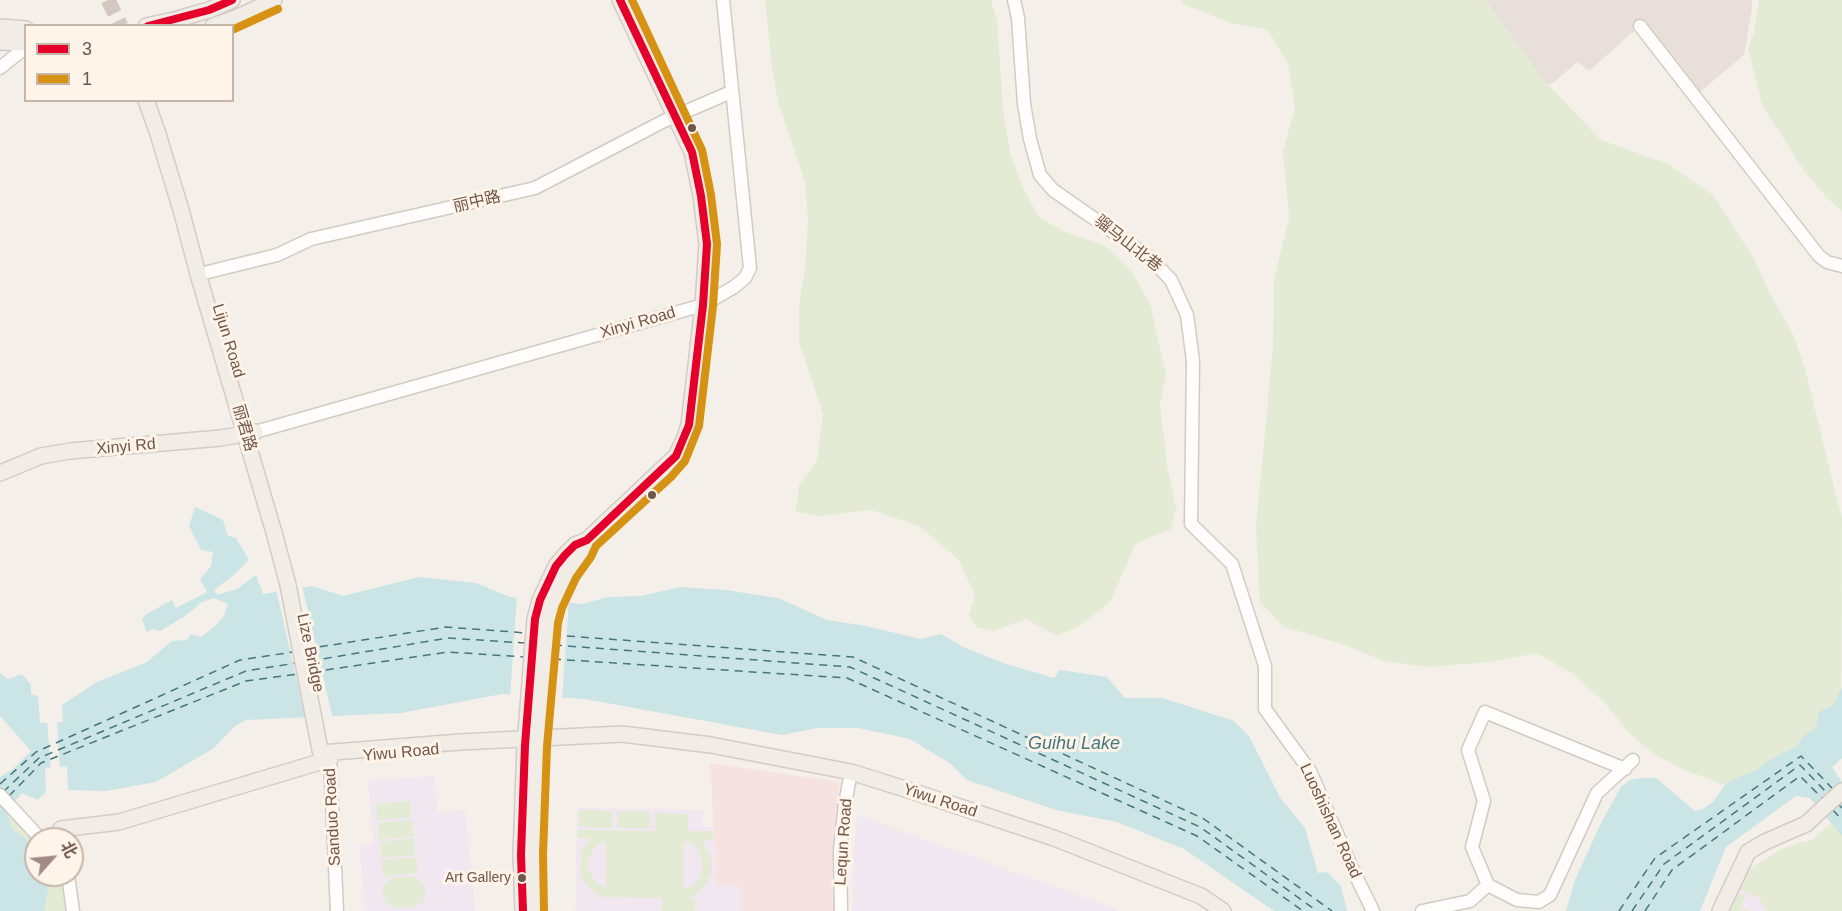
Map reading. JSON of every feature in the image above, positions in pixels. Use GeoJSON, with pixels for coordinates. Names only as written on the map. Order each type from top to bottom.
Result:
{"type":"FeatureCollection","features":[{"type":"Feature","properties":{"kind":"main road"},"geometry":{"type":"LineString","coordinates":[[155,24],[178,19],[232,0]]}},
{"type":"Feature","properties":{"kind":"main road"},"geometry":{"type":"LineString","coordinates":[[219,24],[274,0]]}},
{"type":"Feature","properties":{"kind":"main road"},"geometry":{"type":"LineString","coordinates":[[523,911],[521,855],[534,712],[535,619],[552,587],[567,573],[582,552],[587,540],[676,456],[689,425],[703,305],[707,244],[701,196],[692,152],[620,0]]}},
{"type":"Feature","properties":{"kind":"main road"},"geometry":{"type":"LineString","coordinates":[[0,27],[24,28]]}},
{"type":"Feature","properties":{"kind":"main road"},"geometry":{"type":"LineString","coordinates":[[0,42],[24,45]]}},
{"type":"Feature","properties":{"kind":"main road","name":"丽君路"},"geometry":{"type":"LineString","coordinates":[[147,102],[250,432]]}},
{"type":"Feature","properties":{"kind":"main road","name":"Lijun Road"},"geometry":{"type":"LineString","coordinates":[[157,102],[208,272],[292,584]]}},
{"type":"Feature","properties":{"kind":"main road","name":"Xinyi Rd"},"geometry":{"type":"LineString","coordinates":[[0,473],[41,456],[70,451],[221,438],[250,432]]}},
{"type":"Feature","properties":{"kind":"main road","name":"Lize Bridge"},"geometry":{"type":"LineString","coordinates":[[292,584],[321,724]]}},
{"type":"Feature","properties":{"kind":"main road","name":"Sanduo Road"},"geometry":{"type":"LineString","coordinates":[[321,724],[326,756]]}},
{"type":"Feature","properties":{"kind":"main road","name":"Yiwu Road"},"geometry":{"type":"LineString","coordinates":[[84,829],[119,822],[326,756],[460,748],[622,734],[711,745],[851,772],[1054,838],[1201,896],[1223,911]]}},
{"type":"Feature","properties":{"kind":"main road"},"geometry":{"type":"LineString","coordinates":[[531,742],[534,911]]}},
{"type":"Feature","properties":{"kind":"main road"},"geometry":{"type":"LineString","coordinates":[[1720,911],[1744,849],[1806,824],[1842,791]]}},
{"type":"Feature","properties":{"kind":"street","name":"Xinyi Road"},"geometry":{"type":"LineString","coordinates":[[250,432],[703,305],[745,278],[750,268],[723,0]]}},
{"type":"Feature","properties":{"kind":"street","name":"骝马山北巷"},"geometry":{"type":"LineString","coordinates":[[1014,0],[1018,18],[1024,104],[1030,139],[1040,175],[1053,190],[1149,257],[1172,280],[1187,315],[1193,361],[1191,524],[1232,564]]}},
{"type":"Feature","properties":{"kind":"street"},"geometry":{"type":"LineString","coordinates":[[1640,26],[1819,256],[1827,262],[1842,266]]}},
{"type":"Feature","properties":{"kind":"street"},"geometry":{"type":"LineString","coordinates":[[0,68],[24,47]]}},
{"type":"Feature","properties":{"kind":"street","name":"丽中路"},"geometry":{"type":"LineString","coordinates":[[208,272],[277,255],[311,239],[535,188],[676,115],[731,92]]}},
{"type":"Feature","properties":{"kind":"street","name":"Luoshishan Road"},"geometry":{"type":"LineString","coordinates":[[1232,564],[1265,666],[1265,709],[1310,771],[1373,911]]}},
{"type":"Feature","properties":{"kind":"street"},"geometry":{"type":"LineString","coordinates":[[1485,712],[1629,765],[1597,794],[1550,895],[1539,902],[1517,900],[1488,885],[1472,847],[1484,801],[1468,750],[1485,712]]}},
{"type":"Feature","properties":{"kind":"street","name":"Sanduo Road"},"geometry":{"type":"LineString","coordinates":[[326,756],[338,911]]}},
{"type":"Feature","properties":{"kind":"street","name":"Lequn Road"},"geometry":{"type":"LineString","coordinates":[[841,911],[840,851],[851,772]]}},
{"type":"Feature","properties":{"kind":"street"},"geometry":{"type":"LineString","coordinates":[[0,795],[30,827]]}},
{"type":"Feature","properties":{"kind":"street"},"geometry":{"type":"LineString","coordinates":[[1422,911],[1470,901],[1488,885]]}},
{"type":"Feature","properties":{"kind":"street"},"geometry":{"type":"LineString","coordinates":[[69,887],[72,911]]}},
{"type":"Feature","properties":{"kind":"shaded area"},"geometry":{"type":"Polygon","coordinates":[[[1470,0],[1752,0],[1752,8],[1744,55],[1700,92],[1644,22],[1589,71],[1577,62],[1553,83],[1536,86],[1470,0]]]}},
{"type":"Feature","properties":{"kind":"shaded area"},"geometry":{"type":"Polygon","coordinates":[[[710,763],[839,782],[834,867],[835,911],[740,911],[740,886],[717,886],[710,763]]]}},
{"type":"Feature","properties":{"kind":"shaded area"},"geometry":{"type":"Polygon","coordinates":[[[434,776],[438,812],[465,810],[475,911],[365,911],[359,846],[374,844],[368,781],[434,776]]]}},
{"type":"Feature","properties":{"kind":"shaded area"},"geometry":{"type":"Polygon","coordinates":[[[577,808],[703,810],[703,827],[713,827],[717,886],[740,886],[740,911],[575,911],[577,808]]]}},
{"type":"Feature","properties":{"kind":"shaded area"},"geometry":{"type":"Polygon","coordinates":[[[857,815],[1122,911],[852,911],[857,815]]]}},
{"type":"Feature","properties":{"kind":"shaded area"},"geometry":{"type":"Polygon","coordinates":[[[1736,888],[1759,898],[1767,911],[1727,911],[1736,888]]]}},
{"type":"Feature","properties":{"kind":"green space"},"geometry":{"type":"Polygon","coordinates":[[[765,0],[991,0],[997,21],[1004,119],[1011,155],[1024,190],[1039,217],[1065,232],[1104,245],[1131,270],[1150,304],[1166,375],[1160,405],[1167,466],[1176,508],[1171,529],[1135,544],[1111,601],[1079,626],[1057,636],[1026,619],[994,631],[977,627],[969,615],[975,596],[959,560],[919,526],[871,510],[820,516],[796,512],[799,485],[817,461],[823,414],[799,342],[799,306],[805,267],[808,220],[805,182],[778,102],[765,0]]]}},
{"type":"Feature","properties":{"kind":"green space"},"geometry":{"type":"Polygon","coordinates":[[[1181,0],[1486,0],[1543,79],[1601,140],[1668,164],[1713,195],[1753,257],[1771,296],[1793,334],[1805,369],[1842,519],[1841,691],[1833,707],[1824,709],[1817,726],[1794,748],[1725,785],[1687,771],[1654,754],[1630,734],[1604,702],[1573,674],[1537,653],[1489,662],[1429,667],[1384,661],[1345,645],[1284,627],[1260,602],[1256,528],[1273,347],[1274,279],[1289,218],[1283,151],[1295,107],[1288,64],[1268,30],[1230,23],[1184,4],[1181,0]]]}},
{"type":"Feature","properties":{"kind":"green space"},"geometry":{"type":"Polygon","coordinates":[[[1759,0],[1842,0],[1842,211],[1828,199],[1805,172],[1762,105],[1748,49],[1754,33],[1759,0]]]}},
{"type":"Feature","properties":{"kind":"green space"},"geometry":{"type":"Polygon","coordinates":[[[1842,782],[1842,911],[1767,911],[1759,898],[1736,888],[1751,869],[1762,861],[1782,849],[1812,840],[1831,823],[1810,798],[1842,782]]]}},
{"type":"Feature","properties":{"kind":"green space"},"geometry":{"type":"Polygon","coordinates":[[[410,801],[412,817],[377,821],[376,804],[410,801]]]}},
{"type":"Feature","properties":{"kind":"green space"},"geometry":{"type":"Polygon","coordinates":[[[0,803],[24,828],[24,887],[66,887],[67,911],[0,911],[0,803]]]}},
{"type":"Feature","properties":{"kind":"green space"},"geometry":{"type":"Polygon","coordinates":[[[579,810],[612,811],[612,828],[579,827],[579,810]]]}},
{"type":"Feature","properties":{"kind":"green space"},"geometry":{"type":"Polygon","coordinates":[[[617,811],[650,812],[650,828],[617,828],[617,811]]]}},
{"type":"Feature","properties":{"kind":"green space"},"geometry":{"type":"Polygon","coordinates":[[[655,813],[688,814],[688,831],[713,831],[714,840],[702,840],[711,856],[712,872],[705,885],[694,896],[688,898],[695,899],[695,911],[662,911],[662,898],[601,897],[589,888],[580,875],[581,852],[590,839],[577,838],[577,830],[656,831],[655,813]],[[606,841],[598,844],[593,850],[587,865],[594,880],[606,889],[606,841]],[[684,841],[684,889],[689,888],[700,878],[703,865],[699,851],[684,841]]]}},
{"type":"Feature","properties":{"kind":"green space"},"geometry":{"type":"Polygon","coordinates":[[[412,820],[414,836],[379,840],[378,823],[412,820]]]}},
{"type":"Feature","properties":{"kind":"green space"},"geometry":{"type":"Polygon","coordinates":[[[414,838],[415,855],[381,858],[380,842],[414,838]]]}},
{"type":"Feature","properties":{"kind":"green space"},"geometry":{"type":"Polygon","coordinates":[[[416,857],[418,873],[383,877],[382,860],[416,857]]]}},
{"type":"Feature","properties":{"kind":"green space"},"geometry":{"type":"Polygon","coordinates":[[[412,876],[420,880],[426,890],[423,902],[414,907],[397,909],[387,904],[382,893],[384,884],[392,878],[412,876]]]}},
{"type":"Feature","properties":{"kind":"green space"},"geometry":{"type":"Polygon","coordinates":[[[1737,893],[1746,896],[1741,908],[1750,911],[1729,911],[1737,893]]]}},
{"type":"Feature","properties":{"kind":"water","name":"Guihu Lake"},"geometry":{"type":"Polygon","coordinates":[[[195,507],[223,520],[227,535],[236,538],[249,560],[214,590],[217,595],[237,589],[256,575],[263,594],[312,586],[343,596],[419,577],[476,583],[510,597],[582,604],[608,597],[641,596],[680,587],[725,590],[778,598],[827,620],[866,626],[921,639],[941,634],[963,647],[1006,664],[1054,678],[1060,670],[1107,677],[1125,698],[1163,698],[1234,721],[1249,736],[1281,799],[1305,828],[1318,873],[1327,872],[1341,886],[1347,911],[1274,911],[1184,849],[1117,822],[1056,810],[967,780],[951,764],[910,739],[858,728],[817,728],[782,735],[585,699],[502,694],[401,713],[246,720],[235,726],[214,748],[156,782],[106,791],[68,790],[67,766],[45,768],[46,792],[38,800],[22,793],[6,811],[12,829],[24,837],[24,887],[48,887],[44,911],[0,911],[0,777],[13,769],[31,751],[0,716],[0,673],[8,679],[22,674],[31,685],[31,694],[38,696],[40,723],[63,722],[62,705],[97,682],[147,662],[172,641],[187,640],[191,634],[201,637],[214,627],[224,616],[228,604],[214,598],[202,602],[185,616],[160,631],[152,629],[147,632],[142,620],[145,615],[172,600],[176,608],[207,592],[200,580],[211,566],[213,552],[201,550],[189,526],[195,507]]]}},
{"type":"Feature","properties":{"kind":"water"},"geometry":{"type":"Polygon","coordinates":[[[1842,687],[1842,758],[1832,767],[1842,782],[1842,836],[1810,798],[1796,796],[1726,847],[1700,911],[1566,911],[1575,880],[1601,823],[1621,787],[1630,780],[1656,778],[1695,811],[1703,809],[1713,802],[1725,785],[1795,747],[1817,726],[1818,713],[1833,706],[1842,687]]]}},
{"type":"Feature","properties":{"kind":"pier"},"geometry":{"type":"Polygon","coordinates":[[[302,585],[333,720],[306,721],[276,589],[302,585]]]}},
{"type":"Feature","properties":{"kind":"pier"},"geometry":{"type":"Polygon","coordinates":[[[517,595],[569,600],[562,700],[510,697],[517,595]]]}},
{"type":"Feature","properties":{"kind":"pier"},"geometry":{"type":"Polygon","coordinates":[[[47,720],[57,720],[60,770],[51,771],[47,720]]]}},
{"type":"Feature","properties":{"kind":"ferry route"},"geometry":{"type":"LineString","coordinates":[[306,649],[446,627],[527,633]]}},
{"type":"Feature","properties":{"kind":"ferry route"},"geometry":{"type":"LineString","coordinates":[[553,635],[853,657],[1204,819],[1332,911]]}},
{"type":"Feature","properties":{"kind":"ferry route"},"geometry":{"type":"LineString","coordinates":[[310,661],[448,638],[525,643]]}},
{"type":"Feature","properties":{"kind":"ferry route"},"geometry":{"type":"LineString","coordinates":[[554,645],[850,667],[1200,827],[1317,911]]}},
{"type":"Feature","properties":{"kind":"ferry route"},"geometry":{"type":"LineString","coordinates":[[0,784],[36,752],[240,660],[293,652]]}},
{"type":"Feature","properties":{"kind":"ferry route"},"geometry":{"type":"LineString","coordinates":[[312,672],[448,652],[524,657]]}},
{"type":"Feature","properties":{"kind":"ferry route"},"geometry":{"type":"LineString","coordinates":[[553,659],[847,678],[1197,836],[1303,911]]}},
{"type":"Feature","properties":{"kind":"ferry route"},"geometry":{"type":"LineString","coordinates":[[3,792],[39,758],[246,671],[296,663]]}},
{"type":"Feature","properties":{"kind":"ferry route"},"geometry":{"type":"LineString","coordinates":[[9,796],[41,763],[246,681],[298,674]]}},
{"type":"Feature","properties":{"kind":"ferry route"},"geometry":{"type":"LineString","coordinates":[[1619,911],[1655,858],[1801,756],[1833,789]]}},
{"type":"Feature","properties":{"kind":"ferry route"},"geometry":{"type":"LineString","coordinates":[[1632,911],[1664,864],[1800,765],[1828,794]]}},
{"type":"Feature","properties":{"kind":"ferry route"},"geometry":{"type":"LineString","coordinates":[[1645,911],[1672,870],[1800,776],[1824,800]]}},
{"type":"Feature","properties":{"kind":"ferry route"},"geometry":{"type":"LineString","coordinates":[[1838,804],[1842,808]]}},
{"type":"Feature","properties":{"kind":"ferry route"},"geometry":{"type":"LineString","coordinates":[[1833,810],[1842,820]]}},
{"type":"Feature","properties":{"kind":"tunnel"},"geometry":{"type":"LineString","coordinates":[[108,0],[120,24]]}},
{"type":"Feature","properties":{"kind":"transit line","name":"3"},"geometry":{"type":"LineString","coordinates":[[156,24],[209,10],[232,0]]}},
{"type":"Feature","properties":{"kind":"transit line","name":"3"},"geometry":{"type":"LineString","coordinates":[[523,911],[521,855],[525,745],[535,619],[540,600],[556,566],[565,555],[575,545],[587,540],[676,456],[689,425],[703,305],[707,244],[701,196],[692,152],[620,0]]}},
{"type":"Feature","properties":{"kind":"transit line","name":"1"},"geometry":{"type":"LineString","coordinates":[[544,911],[543,854],[547,746],[558,623],[562,608],[576,578],[596,546],[671,477],[685,461],[699,426],[713,306],[717,244],[702,150],[632,0]]}},
{"type":"Feature","properties":{"kind":"transit line","name":"1"},"geometry":{"type":"LineString","coordinates":[[234,29],[278,9]]}},
{"type":"Feature","properties":{"kind":"place","name":"Art Gallery"},"geometry":{"type":"Point","coordinates":[522,878]}}]}
